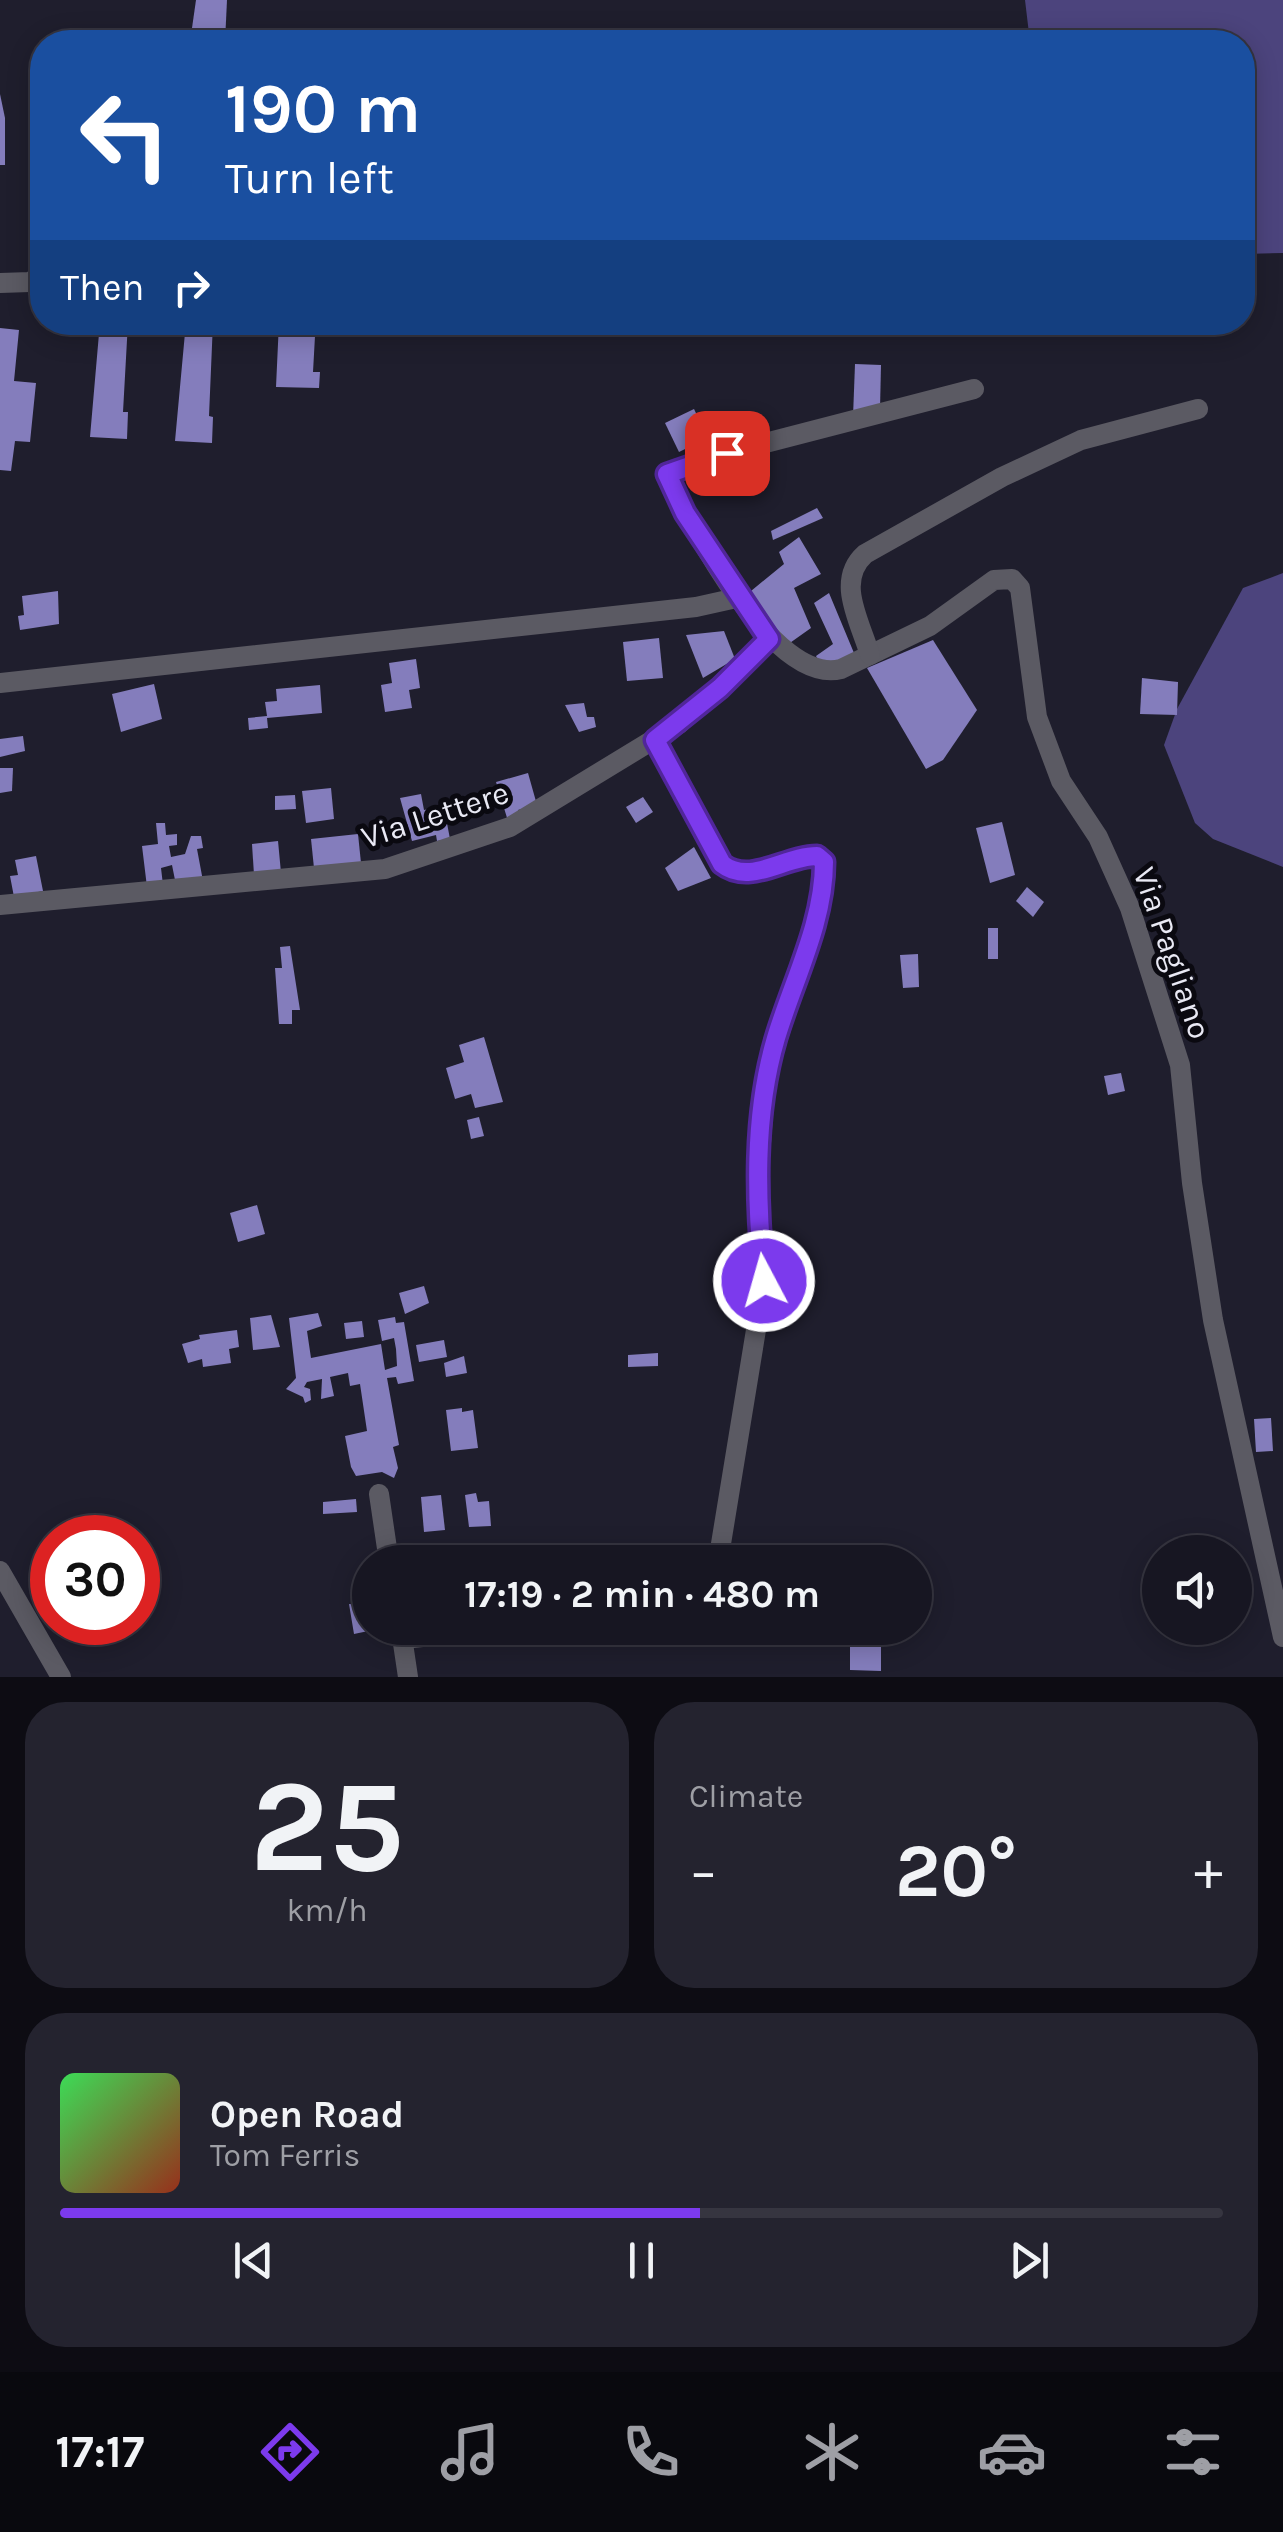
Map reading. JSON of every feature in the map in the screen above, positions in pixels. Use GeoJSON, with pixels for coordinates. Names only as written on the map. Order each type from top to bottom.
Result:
{"type":"FeatureCollection","features":[{"type":"Feature","properties":{"kind":"street"},"geometry":{"type":"LineString","coordinates":[[0,283],[30,282]]}},
{"type":"Feature","properties":{"kind":"street"},"geometry":{"type":"LineString","coordinates":[[769,639],[685,513],[667,474],[727,453],[974,389]]}},
{"type":"Feature","properties":{"kind":"street"},"geometry":{"type":"LineString","coordinates":[[870,655],[848,580],[850,567],[865,554],[1002,477],[1081,440],[1198,409]]}},
{"type":"Feature","properties":{"kind":"street","name":"Via Pagliano"},"geometry":{"type":"LineString","coordinates":[[769,639],[788,657],[826,673],[930,626],[994,580],[1012,580],[1020,588],[1036,717],[1061,781],[1098,838],[1130,908],[1180,1066],[1213,1320],[1283,1637]]}},
{"type":"Feature","properties":{"kind":"street"},"geometry":{"type":"LineString","coordinates":[[0,683],[696,608],[741,597]]}},
{"type":"Feature","properties":{"kind":"street","name":"Via Lettere"},"geometry":{"type":"LineString","coordinates":[[0,903],[384,869],[510,827],[655,740],[720,688],[769,639]]}},
{"type":"Feature","properties":{"kind":"street"},"geometry":{"type":"LineString","coordinates":[[655,740],[722,864],[732,872],[748,874],[806,856],[817,856],[824,862],[820,908],[766,1076],[758,1184],[764,1281],[721,1545]]}},
{"type":"Feature","properties":{"kind":"street"},"geometry":{"type":"LineString","coordinates":[[379,1494],[386,1545]]}},
{"type":"Feature","properties":{"kind":"street"},"geometry":{"type":"LineString","coordinates":[[0,1571],[61,1677]]}},
{"type":"Feature","properties":{"kind":"street"},"geometry":{"type":"LineString","coordinates":[[404,1645],[408,1677]]}},
{"type":"Feature","properties":{"kind":"shaded area"},"geometry":{"type":"Polygon","coordinates":[[[1025,0],[1283,0],[1283,253],[1255,254],[1255,30],[1029,30],[1025,0]]]}},
{"type":"Feature","properties":{"kind":"shaded area"},"geometry":{"type":"Polygon","coordinates":[[[1283,573],[1283,867],[1213,839],[1195,823],[1164,745],[1177,709],[1243,588],[1283,573]]]}},
{"type":"Feature","properties":{"kind":"building"},"geometry":{"type":"Polygon","coordinates":[[[196,0],[227,0],[226,30],[192,30],[196,0]]]}},
{"type":"Feature","properties":{"kind":"building"},"geometry":{"type":"Polygon","coordinates":[[[0,94],[5,118],[5,165],[0,165],[0,94]]]}},
{"type":"Feature","properties":{"kind":"building"},"geometry":{"type":"Polygon","coordinates":[[[0,328],[19,330],[14,381],[36,383],[30,442],[15,441],[11,471],[0,470],[0,328]]]}},
{"type":"Feature","properties":{"kind":"building"},"geometry":{"type":"Polygon","coordinates":[[[99,335],[127,335],[123,412],[128,412],[127,439],[90,437],[99,335]]]}},
{"type":"Feature","properties":{"kind":"building"},"geometry":{"type":"Polygon","coordinates":[[[185,335],[212,335],[209,416],[213,417],[212,443],[175,441],[185,335]]]}},
{"type":"Feature","properties":{"kind":"building"},"geometry":{"type":"Polygon","coordinates":[[[278,335],[321,335],[315,336],[313,372],[320,372],[319,388],[276,387],[278,335]]]}},
{"type":"Feature","properties":{"kind":"building"},"geometry":{"type":"Polygon","coordinates":[[[855,364],[881,365],[880,409],[853,417],[855,364]]]}},
{"type":"Feature","properties":{"kind":"building"},"geometry":{"type":"Polygon","coordinates":[[[694,409],[708,438],[679,452],[665,423],[694,409]]]}},
{"type":"Feature","properties":{"kind":"building"},"geometry":{"type":"Polygon","coordinates":[[[817,508],[823,518],[773,540],[771,531],[817,508]]]}},
{"type":"Feature","properties":{"kind":"building"},"geometry":{"type":"Polygon","coordinates":[[[799,537],[821,574],[794,588],[811,628],[787,645],[751,591],[784,564],[779,552],[799,537]]]}},
{"type":"Feature","properties":{"kind":"building"},"geometry":{"type":"Polygon","coordinates":[[[58,591],[59,624],[20,630],[18,616],[24,615],[22,596],[58,591]]]}},
{"type":"Feature","properties":{"kind":"building"},"geometry":{"type":"Polygon","coordinates":[[[829,593],[854,653],[822,668],[816,656],[833,644],[814,603],[829,593]]]}},
{"type":"Feature","properties":{"kind":"building"},"geometry":{"type":"Polygon","coordinates":[[[724,631],[735,659],[703,678],[686,635],[724,631]]]}},
{"type":"Feature","properties":{"kind":"building"},"geometry":{"type":"Polygon","coordinates":[[[659,638],[663,678],[627,681],[623,642],[659,638]]]}},
{"type":"Feature","properties":{"kind":"building"},"geometry":{"type":"Polygon","coordinates":[[[933,640],[977,710],[943,760],[926,769],[867,668],[933,640]]]}},
{"type":"Feature","properties":{"kind":"building"},"geometry":{"type":"Polygon","coordinates":[[[416,659],[420,688],[409,690],[412,708],[385,712],[381,685],[392,683],[389,663],[416,659]]]}},
{"type":"Feature","properties":{"kind":"building"},"geometry":{"type":"Polygon","coordinates":[[[1142,678],[1178,682],[1177,715],[1140,714],[1142,678]]]}},
{"type":"Feature","properties":{"kind":"building"},"geometry":{"type":"Polygon","coordinates":[[[154,684],[162,719],[121,732],[112,694],[154,684]]]}},
{"type":"Feature","properties":{"kind":"building"},"geometry":{"type":"Polygon","coordinates":[[[320,685],[322,713],[267,718],[268,728],[249,730],[248,718],[267,716],[265,702],[277,701],[276,689],[320,685]]]}},
{"type":"Feature","properties":{"kind":"building"},"geometry":{"type":"Polygon","coordinates":[[[584,703],[587,717],[594,717],[596,727],[579,732],[565,705],[584,703]]]}},
{"type":"Feature","properties":{"kind":"building"},"geometry":{"type":"Polygon","coordinates":[[[23,736],[25,751],[0,757],[0,739],[23,736]]]}},
{"type":"Feature","properties":{"kind":"building"},"geometry":{"type":"Polygon","coordinates":[[[0,768],[13,768],[12,791],[0,793],[0,768]]]}},
{"type":"Feature","properties":{"kind":"building"},"geometry":{"type":"Polygon","coordinates":[[[528,773],[537,805],[518,810],[520,818],[508,821],[496,782],[528,773]]]}},
{"type":"Feature","properties":{"kind":"building"},"geometry":{"type":"Polygon","coordinates":[[[331,788],[334,819],[306,823],[302,791],[331,788]]]}},
{"type":"Feature","properties":{"kind":"building"},"geometry":{"type":"Polygon","coordinates":[[[421,794],[424,810],[438,807],[440,819],[446,818],[450,839],[437,841],[436,835],[412,841],[400,798],[421,794]]]}},
{"type":"Feature","properties":{"kind":"building"},"geometry":{"type":"Polygon","coordinates":[[[295,795],[296,809],[275,810],[275,796],[295,795]]]}},
{"type":"Feature","properties":{"kind":"building"},"geometry":{"type":"Polygon","coordinates":[[[643,797],[653,812],[636,823],[626,807],[643,797]]]}},
{"type":"Feature","properties":{"kind":"building"},"geometry":{"type":"Polygon","coordinates":[[[1002,822],[1015,875],[990,883],[976,828],[1002,822]]]}},
{"type":"Feature","properties":{"kind":"building"},"geometry":{"type":"Polygon","coordinates":[[[156,823],[165,823],[166,835],[177,834],[177,845],[169,846],[171,857],[185,854],[191,836],[201,836],[203,848],[197,849],[203,881],[176,885],[172,865],[161,868],[163,885],[147,887],[142,846],[158,844],[156,823]]]}},
{"type":"Feature","properties":{"kind":"building"},"geometry":{"type":"Polygon","coordinates":[[[358,834],[361,863],[314,868],[311,839],[358,834]]]}},
{"type":"Feature","properties":{"kind":"building"},"geometry":{"type":"Polygon","coordinates":[[[278,841],[281,873],[254,875],[252,844],[278,841]]]}},
{"type":"Feature","properties":{"kind":"building"},"geometry":{"type":"Polygon","coordinates":[[[694,847],[711,878],[678,891],[665,868],[694,847]]]}},
{"type":"Feature","properties":{"kind":"building"},"geometry":{"type":"Polygon","coordinates":[[[36,856],[43,891],[14,897],[10,876],[18,875],[15,860],[36,856]]]}},
{"type":"Feature","properties":{"kind":"building"},"geometry":{"type":"Polygon","coordinates":[[[1027,887],[1044,902],[1033,917],[1016,901],[1027,887]]]}},
{"type":"Feature","properties":{"kind":"building"},"geometry":{"type":"Polygon","coordinates":[[[988,928],[998,928],[998,959],[988,959],[988,928]]]}},
{"type":"Feature","properties":{"kind":"building"},"geometry":{"type":"Polygon","coordinates":[[[290,946],[300,1010],[292,1010],[292,1024],[279,1024],[275,968],[282,968],[280,947],[290,946]]]}},
{"type":"Feature","properties":{"kind":"building"},"geometry":{"type":"Polygon","coordinates":[[[918,954],[919,987],[903,988],[900,955],[918,954]]]}},
{"type":"Feature","properties":{"kind":"building"},"geometry":{"type":"Polygon","coordinates":[[[484,1037],[503,1102],[475,1108],[471,1094],[455,1099],[446,1068],[464,1062],[459,1045],[484,1037]]]}},
{"type":"Feature","properties":{"kind":"building"},"geometry":{"type":"Polygon","coordinates":[[[1121,1073],[1125,1091],[1108,1095],[1104,1076],[1121,1073]]]}},
{"type":"Feature","properties":{"kind":"building"},"geometry":{"type":"Polygon","coordinates":[[[479,1117],[484,1136],[471,1139],[467,1120],[479,1117]]]}},
{"type":"Feature","properties":{"kind":"building"},"geometry":{"type":"Polygon","coordinates":[[[257,1205],[265,1234],[238,1242],[230,1213],[257,1205]]]}},
{"type":"Feature","properties":{"kind":"building"},"geometry":{"type":"Polygon","coordinates":[[[424,1286],[429,1303],[405,1314],[399,1293],[424,1286]]]}},
{"type":"Feature","properties":{"kind":"building"},"geometry":{"type":"Polygon","coordinates":[[[318,1313],[322,1326],[307,1331],[311,1358],[381,1344],[385,1370],[397,1366],[396,1349],[394,1338],[382,1341],[378,1320],[395,1317],[396,1323],[404,1322],[414,1381],[398,1384],[396,1377],[387,1378],[399,1445],[393,1447],[398,1468],[394,1478],[382,1472],[356,1476],[351,1467],[345,1436],[367,1431],[360,1384],[350,1386],[348,1373],[330,1377],[334,1396],[321,1399],[322,1379],[307,1382],[304,1387],[310,1389],[311,1400],[305,1403],[303,1397],[286,1389],[296,1378],[289,1318],[318,1313]]]}},
{"type":"Feature","properties":{"kind":"building"},"geometry":{"type":"Polygon","coordinates":[[[271,1315],[280,1347],[253,1350],[250,1318],[271,1315]]]}},
{"type":"Feature","properties":{"kind":"building"},"geometry":{"type":"Polygon","coordinates":[[[362,1321],[364,1337],[346,1339],[344,1323],[362,1321]]]}},
{"type":"Feature","properties":{"kind":"building"},"geometry":{"type":"Polygon","coordinates":[[[237,1330],[239,1347],[229,1349],[231,1363],[203,1367],[202,1359],[188,1363],[182,1344],[200,1339],[199,1335],[237,1330]]]}},
{"type":"Feature","properties":{"kind":"building"},"geometry":{"type":"Polygon","coordinates":[[[444,1340],[447,1357],[419,1362],[416,1345],[444,1340]]]}},
{"type":"Feature","properties":{"kind":"building"},"geometry":{"type":"Polygon","coordinates":[[[658,1353],[658,1366],[628,1367],[628,1355],[658,1353]]]}},
{"type":"Feature","properties":{"kind":"building"},"geometry":{"type":"Polygon","coordinates":[[[464,1356],[467,1373],[446,1377],[444,1363],[464,1356]]]}},
{"type":"Feature","properties":{"kind":"building"},"geometry":{"type":"Polygon","coordinates":[[[462,1408],[462,1412],[473,1410],[478,1448],[451,1451],[446,1410],[462,1408]]]}},
{"type":"Feature","properties":{"kind":"building"},"geometry":{"type":"Polygon","coordinates":[[[1271,1418],[1273,1451],[1256,1452],[1254,1419],[1271,1418]]]}},
{"type":"Feature","properties":{"kind":"building"},"geometry":{"type":"Polygon","coordinates":[[[476,1493],[478,1502],[489,1501],[491,1526],[469,1527],[465,1495],[476,1493]]]}},
{"type":"Feature","properties":{"kind":"building"},"geometry":{"type":"Polygon","coordinates":[[[441,1495],[445,1530],[424,1532],[421,1497],[441,1495]]]}},
{"type":"Feature","properties":{"kind":"building"},"geometry":{"type":"Polygon","coordinates":[[[356,1499],[357,1512],[323,1514],[323,1502],[356,1499]]]}},
{"type":"Feature","properties":{"kind":"building"},"geometry":{"type":"Polygon","coordinates":[[[850,1645],[881,1645],[881,1671],[850,1670],[850,1645]]]}},
{"type":"Feature","properties":{"kind":"route"},"geometry":{"type":"LineString","coordinates":[[727,453],[667,474],[685,513],[769,639],[680,724],[655,740],[722,864],[732,872],[748,874],[806,856],[817,856],[824,862],[820,908],[766,1076],[758,1184],[764,1281]]}}]}
